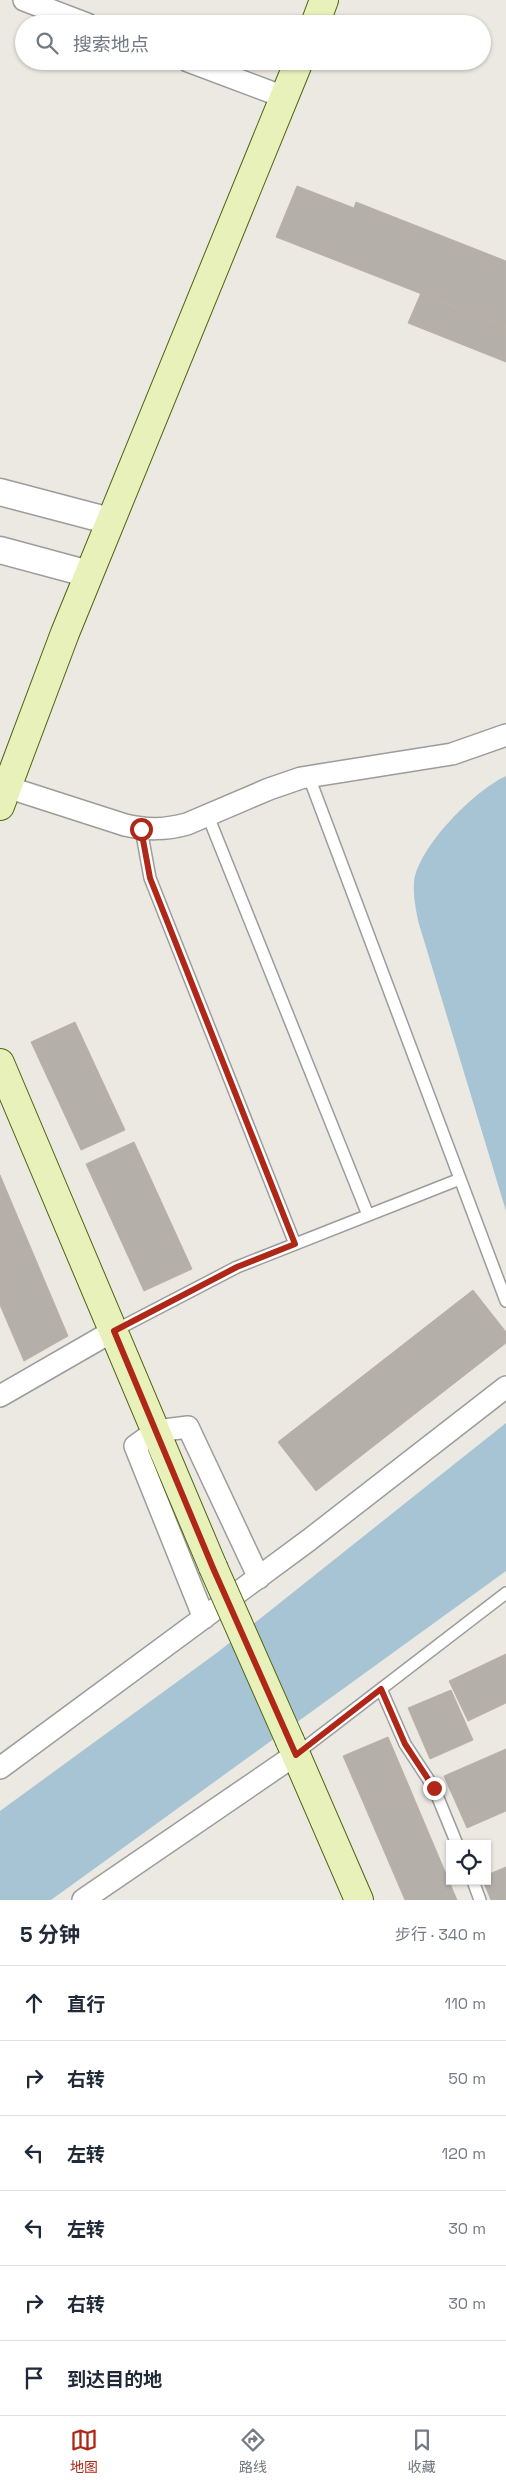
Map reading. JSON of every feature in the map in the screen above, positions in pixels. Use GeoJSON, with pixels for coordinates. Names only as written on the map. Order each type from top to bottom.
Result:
{"type":"FeatureCollection","features":[{"type":"Feature","properties":{"kind":"main road"},"geometry":{"type":"LineString","coordinates":[[318,15],[324,0]]}},
{"type":"Feature","properties":{"kind":"main road"},"geometry":{"type":"LineString","coordinates":[[4,796],[110,521],[295,70]]}},
{"type":"Feature","properties":{"kind":"main road"},"geometry":{"type":"LineString","coordinates":[[0,1063],[213,1568],[359,1900]]}},
{"type":"Feature","properties":{"kind":"street"},"geometry":{"type":"LineString","coordinates":[[24,0],[63,15]]}},
{"type":"Feature","properties":{"kind":"street"},"geometry":{"type":"LineString","coordinates":[[212,70],[284,97]]}},
{"type":"Feature","properties":{"kind":"street"},"geometry":{"type":"LineString","coordinates":[[0,492],[110,521]]}},
{"type":"Feature","properties":{"kind":"street"},"geometry":{"type":"LineString","coordinates":[[0,550],[89,574]]}},
{"type":"Feature","properties":{"kind":"street"},"geometry":{"type":"LineString","coordinates":[[4,796],[141,829],[172,828],[208,816],[269,789],[309,777],[452,754],[506,735]]}},
{"type":"Feature","properties":{"kind":"street"},"geometry":{"type":"LineString","coordinates":[[0,1396],[114,1331]]}},
{"type":"Feature","properties":{"kind":"street"},"geometry":{"type":"LineString","coordinates":[[0,1768],[259,1578],[506,1387]]}},
{"type":"Feature","properties":{"kind":"street"},"geometry":{"type":"LineString","coordinates":[[204,1618],[135,1446],[156,1430],[188,1427],[259,1578]]}},
{"type":"Feature","properties":{"kind":"street"},"geometry":{"type":"LineString","coordinates":[[83,1900],[292,1748]]}},
{"type":"Feature","properties":{"kind":"lane"},"geometry":{"type":"LineString","coordinates":[[309,777],[506,1301]]}},
{"type":"Feature","properties":{"kind":"lane"},"geometry":{"type":"LineString","coordinates":[[208,816],[368,1215]]}},
{"type":"Feature","properties":{"kind":"lane"},"geometry":{"type":"LineString","coordinates":[[141,829],[150,878],[295,1244]]}},
{"type":"Feature","properties":{"kind":"lane"},"geometry":{"type":"LineString","coordinates":[[114,1331],[237,1267],[460,1179]]}},
{"type":"Feature","properties":{"kind":"lane"},"geometry":{"type":"LineString","coordinates":[[292,1748],[381,1689],[506,1593]]}},
{"type":"Feature","properties":{"kind":"lane"},"geometry":{"type":"LineString","coordinates":[[381,1689],[405,1744],[434,1788],[455,1840]]}},
{"type":"Feature","properties":{"kind":"lane"},"geometry":{"type":"LineString","coordinates":[[474,1885],[480,1900]]}},
{"type":"Feature","properties":{"kind":"water"},"geometry":{"type":"Polygon","coordinates":[[[506,776],[506,1211],[419,924],[414,882],[418,868],[426,853],[450,821],[464,806],[493,783],[506,776]]]}},
{"type":"Feature","properties":{"kind":"water"},"geometry":{"type":"Polygon","coordinates":[[[506,1423],[506,1571],[51,1900],[0,1900],[0,1811],[218,1652],[506,1423]]]}},
{"type":"Feature","properties":{"kind":"building"},"geometry":{"type":"Polygon","coordinates":[[[297,186],[354,208],[356,202],[506,261],[506,327],[276,237],[297,186]]]}},
{"type":"Feature","properties":{"kind":"building"},"geometry":{"type":"Polygon","coordinates":[[[421,293],[506,327],[506,362],[408,323],[421,293]]]}},
{"type":"Feature","properties":{"kind":"building"},"geometry":{"type":"Polygon","coordinates":[[[75,1022],[125,1130],[81,1150],[31,1042],[75,1022]]]}},
{"type":"Feature","properties":{"kind":"building"},"geometry":{"type":"Polygon","coordinates":[[[134,1142],[192,1269],[144,1291],[86,1164],[134,1142]]]}},
{"type":"Feature","properties":{"kind":"building"},"geometry":{"type":"Polygon","coordinates":[[[0,1175],[68,1336],[24,1361],[0,1305],[0,1175]]]}},
{"type":"Feature","properties":{"kind":"building"},"geometry":{"type":"Polygon","coordinates":[[[473,1290],[506,1332],[506,1343],[316,1491],[278,1442],[473,1290]]]}},
{"type":"Feature","properties":{"kind":"building"},"geometry":{"type":"Polygon","coordinates":[[[506,1654],[506,1703],[468,1721],[449,1681],[506,1654]]]}},
{"type":"Feature","properties":{"kind":"building"},"geometry":{"type":"Polygon","coordinates":[[[451,1690],[473,1740],[430,1759],[408,1708],[451,1690]]]}},
{"type":"Feature","properties":{"kind":"building"},"geometry":{"type":"Polygon","coordinates":[[[388,1737],[408,1784],[363,1802],[343,1756],[388,1737]]]}},
{"type":"Feature","properties":{"kind":"building"},"geometry":{"type":"Polygon","coordinates":[[[506,1749],[506,1811],[467,1828],[444,1776],[506,1749]]]}},
{"type":"Feature","properties":{"kind":"building"},"geometry":{"type":"Polygon","coordinates":[[[408,1784],[446,1874],[446,1885],[451,1885],[457,1900],[405,1900],[363,1802],[408,1784]]]}},
{"type":"Feature","properties":{"kind":"building"},"geometry":{"type":"Polygon","coordinates":[[[506,1867],[506,1900],[491,1900],[485,1885],[491,1885],[491,1873],[506,1867]]]}},
{"type":"Feature","properties":{"kind":"route"},"geometry":{"type":"LineString","coordinates":[[141,829],[150,878],[295,1244],[237,1267],[114,1331],[213,1568],[296,1755],[381,1689],[405,1744],[434,1788]]}}]}
